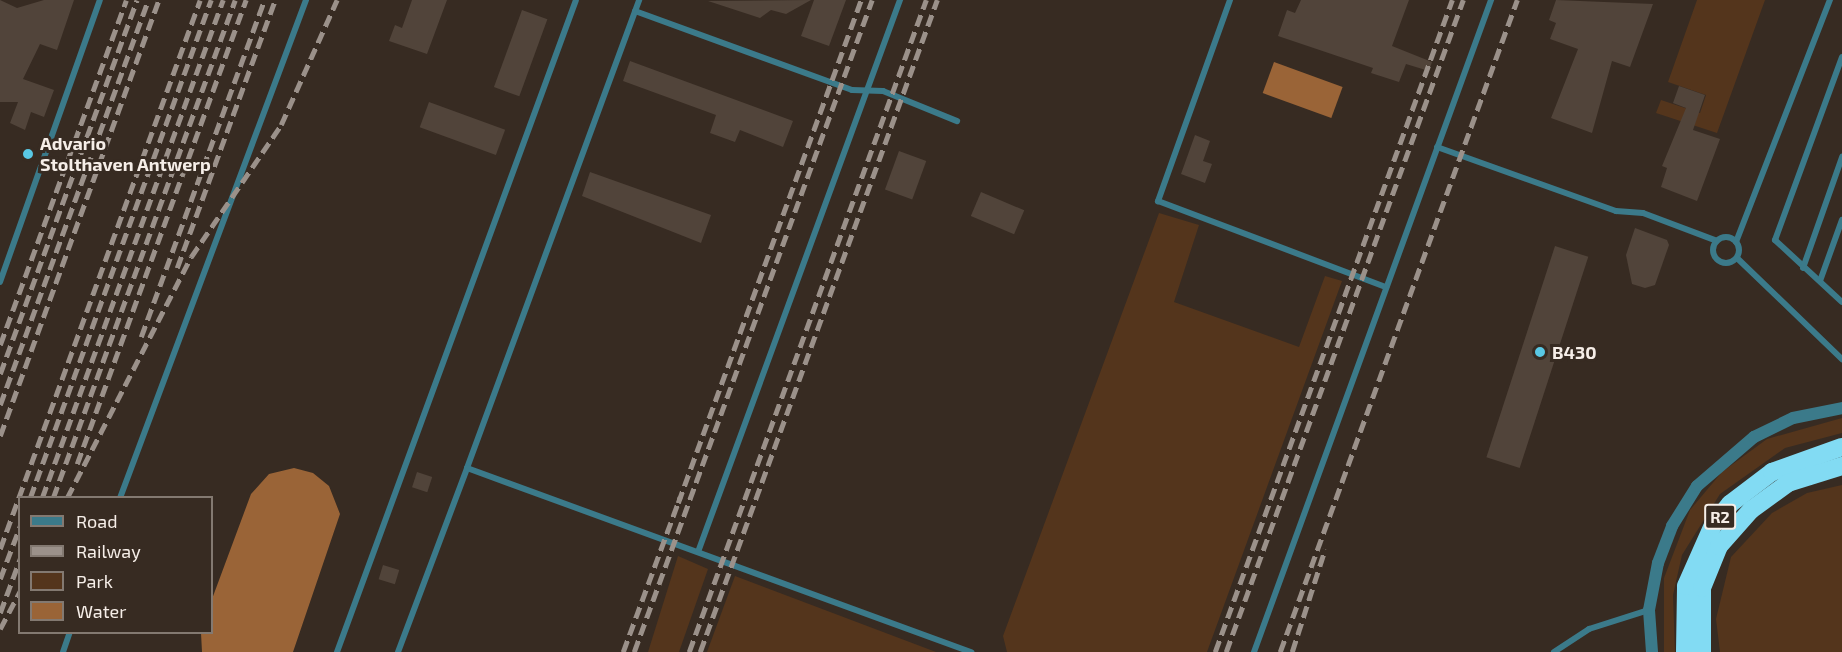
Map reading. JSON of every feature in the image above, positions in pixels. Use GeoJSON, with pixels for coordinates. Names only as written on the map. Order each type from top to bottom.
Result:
{"type":"FeatureCollection","features":[{"type":"Feature","properties":{"kind":"highway","name":"R2"},"geometry":{"type":"LineString","coordinates":[[1684,652],[1686,586],[1713,525],[1730,504],[1772,472],[1842,447]]}},
{"type":"Feature","properties":{"kind":"highway","name":"R2"},"geometry":{"type":"LineString","coordinates":[[1702,652],[1702,588],[1719,546],[1751,510],[1788,483],[1842,466]]}},
{"type":"Feature","properties":{"kind":"street"},"geometry":{"type":"LineString","coordinates":[[1652,652],[1649,610],[1658,563],[1672,526],[1714,466],[1773,426],[1842,408]]}},
{"type":"Feature","properties":{"kind":"lane"},"geometry":{"type":"LineString","coordinates":[[0,282],[100,0]]}},
{"type":"Feature","properties":{"kind":"lane"},"geometry":{"type":"LineString","coordinates":[[121,496],[306,0]]}},
{"type":"Feature","properties":{"kind":"lane"},"geometry":{"type":"LineString","coordinates":[[337,652],[576,0]]}},
{"type":"Feature","properties":{"kind":"lane"},"geometry":{"type":"LineString","coordinates":[[398,652],[639,0]]}},
{"type":"Feature","properties":{"kind":"lane"},"geometry":{"type":"LineString","coordinates":[[698,552],[900,0]]}},
{"type":"Feature","properties":{"kind":"lane"},"geometry":{"type":"LineString","coordinates":[[1230,0],[1158,201],[1386,286]]}},
{"type":"Feature","properties":{"kind":"lane"},"geometry":{"type":"LineString","coordinates":[[1254,652],[1491,0]]}},
{"type":"Feature","properties":{"kind":"lane"},"geometry":{"type":"LineString","coordinates":[[1830,0],[1736,242],[1737,258],[1842,359]]}},
{"type":"Feature","properties":{"kind":"lane"},"geometry":{"type":"LineString","coordinates":[[635,11],[852,90],[883,91],[957,121]]}},
{"type":"Feature","properties":{"kind":"lane"},"geometry":{"type":"LineString","coordinates":[[1842,57],[1775,240],[1842,302]]}},
{"type":"Feature","properties":{"kind":"lane"},"geometry":{"type":"LineString","coordinates":[[1437,147],[1616,211],[1643,213],[1717,241],[1729,237],[1736,242]]}},
{"type":"Feature","properties":{"kind":"lane"},"geometry":{"type":"LineString","coordinates":[[1803,268],[1842,157]]}},
{"type":"Feature","properties":{"kind":"lane"},"geometry":{"type":"LineString","coordinates":[[1820,281],[1842,220]]}},
{"type":"Feature","properties":{"kind":"lane"},"geometry":{"type":"LineString","coordinates":[[1717,241],[1713,248],[1717,260],[1730,263],[1737,258]]}},
{"type":"Feature","properties":{"kind":"lane"},"geometry":{"type":"LineString","coordinates":[[467,468],[971,652]]}},
{"type":"Feature","properties":{"kind":"lane"},"geometry":{"type":"LineString","coordinates":[[1554,652],[1581,632],[1649,610]]}},
{"type":"Feature","properties":{"kind":"lane"},"geometry":{"type":"LineString","coordinates":[[63,652],[70,634]]}},
{"type":"Feature","properties":{"kind":"green space"},"geometry":{"type":"Polygon","coordinates":[[[1697,0],[1765,0],[1717,133],[1656,113],[1661,100],[1700,113],[1706,95],[1668,82],[1697,0]]]}},
{"type":"Feature","properties":{"kind":"green space"},"geometry":{"type":"Polygon","coordinates":[[[1159,213],[1199,225],[1174,302],[1299,347],[1325,276],[1342,281],[1207,652],[1007,652],[1003,636],[1159,213]]]}},
{"type":"Feature","properties":{"kind":"green space"},"geometry":{"type":"Polygon","coordinates":[[[1842,418],[1842,433],[1785,448],[1720,494],[1682,555],[1673,595],[1675,652],[1664,652],[1664,578],[1690,510],[1722,472],[1767,439],[1842,418]]]}},
{"type":"Feature","properties":{"kind":"green space"},"geometry":{"type":"Polygon","coordinates":[[[1842,485],[1842,652],[1720,652],[1716,619],[1731,557],[1772,513],[1807,493],[1842,485]]]}},
{"type":"Feature","properties":{"kind":"green space"},"geometry":{"type":"Polygon","coordinates":[[[678,556],[708,569],[679,652],[648,652],[678,556]]]}},
{"type":"Feature","properties":{"kind":"green space"},"geometry":{"type":"Polygon","coordinates":[[[735,576],[936,652],[707,652],[735,576]]]}},
{"type":"Feature","properties":{"kind":"water"},"geometry":{"type":"Polygon","coordinates":[[[1274,62],[1343,87],[1331,118],[1263,93],[1274,62]]]}},
{"type":"Feature","properties":{"kind":"water"},"geometry":{"type":"Polygon","coordinates":[[[294,468],[313,473],[329,486],[340,514],[293,652],[202,652],[201,634],[213,634],[213,596],[251,494],[269,474],[294,468]]]}},
{"type":"Feature","properties":{"kind":"building"},"geometry":{"type":"Polygon","coordinates":[[[0,0],[17,8],[44,0],[74,0],[57,50],[40,44],[23,79],[54,90],[44,117],[31,112],[25,130],[10,123],[18,102],[0,102],[0,0]]]}},
{"type":"Feature","properties":{"kind":"building"},"geometry":{"type":"Polygon","coordinates":[[[412,0],[447,0],[427,54],[389,41],[395,25],[402,28],[412,0]]]}},
{"type":"Feature","properties":{"kind":"building"},"geometry":{"type":"Polygon","coordinates":[[[811,0],[786,14],[771,10],[760,18],[708,1],[811,0]]]}},
{"type":"Feature","properties":{"kind":"building"},"geometry":{"type":"Polygon","coordinates":[[[814,0],[846,0],[829,46],[801,36],[814,0]]]}},
{"type":"Feature","properties":{"kind":"building"},"geometry":{"type":"Polygon","coordinates":[[[1301,0],[1409,0],[1392,46],[1432,62],[1429,71],[1406,64],[1399,82],[1371,73],[1373,68],[1278,36],[1287,10],[1295,13],[1301,0]]]}},
{"type":"Feature","properties":{"kind":"building"},"geometry":{"type":"Polygon","coordinates":[[[1556,0],[1653,4],[1630,67],[1612,61],[1592,133],[1551,118],[1578,49],[1550,39],[1556,23],[1549,20],[1556,0]]]}},
{"type":"Feature","properties":{"kind":"building"},"geometry":{"type":"Polygon","coordinates":[[[522,10],[547,19],[519,96],[494,87],[522,10]]]}},
{"type":"Feature","properties":{"kind":"building"},"geometry":{"type":"Polygon","coordinates":[[[630,61],[793,121],[783,147],[740,130],[735,142],[710,133],[716,115],[623,81],[630,61]]]}},
{"type":"Feature","properties":{"kind":"building"},"geometry":{"type":"Polygon","coordinates":[[[1679,86],[1705,95],[1693,130],[1720,139],[1697,201],[1661,187],[1667,168],[1662,166],[1686,108],[1673,103],[1679,86]]]}},
{"type":"Feature","properties":{"kind":"building"},"geometry":{"type":"Polygon","coordinates":[[[429,102],[505,130],[496,155],[420,127],[429,102]]]}},
{"type":"Feature","properties":{"kind":"building"},"geometry":{"type":"Polygon","coordinates":[[[1195,135],[1210,141],[1203,161],[1212,164],[1205,183],[1181,174],[1195,135]]]}},
{"type":"Feature","properties":{"kind":"building"},"geometry":{"type":"Polygon","coordinates":[[[899,151],[926,161],[912,199],[885,190],[899,151]]]}},
{"type":"Feature","properties":{"kind":"building"},"geometry":{"type":"Polygon","coordinates":[[[590,172],[711,215],[701,243],[582,196],[590,172]]]}},
{"type":"Feature","properties":{"kind":"building"},"geometry":{"type":"Polygon","coordinates":[[[981,192],[1024,210],[1014,234],[971,216],[981,192]]]}},
{"type":"Feature","properties":{"kind":"building"},"geometry":{"type":"Polygon","coordinates":[[[1635,228],[1667,240],[1669,245],[1655,285],[1645,288],[1632,284],[1626,255],[1635,228]]]}},
{"type":"Feature","properties":{"kind":"building","name":"B430"},"geometry":{"type":"Polygon","coordinates":[[[1555,246],[1588,257],[1520,468],[1486,457],[1555,246]]]}},
{"type":"Feature","properties":{"kind":"building"},"geometry":{"type":"Polygon","coordinates":[[[417,472],[432,477],[427,492],[412,487],[417,472]]]}},
{"type":"Feature","properties":{"kind":"building"},"geometry":{"type":"Polygon","coordinates":[[[383,565],[399,570],[395,584],[379,579],[383,565]]]}},
{"type":"Feature","properties":{"kind":"railway"},"geometry":{"type":"LineString","coordinates":[[0,345],[126,0]]}},
{"type":"Feature","properties":{"kind":"railway"},"geometry":{"type":"LineString","coordinates":[[0,374],[137,0]]}},
{"type":"Feature","properties":{"kind":"railway"},"geometry":{"type":"LineString","coordinates":[[0,405],[148,0]]}},
{"type":"Feature","properties":{"kind":"railway"},"geometry":{"type":"LineString","coordinates":[[0,436],[159,0]]}},
{"type":"Feature","properties":{"kind":"railway"},"geometry":{"type":"LineString","coordinates":[[19,496],[200,0]]}},
{"type":"Feature","properties":{"kind":"railway"},"geometry":{"type":"LineString","coordinates":[[31,496],[211,0]]}},
{"type":"Feature","properties":{"kind":"railway"},"geometry":{"type":"LineString","coordinates":[[43,496],[223,0]]}},
{"type":"Feature","properties":{"kind":"railway"},"geometry":{"type":"LineString","coordinates":[[54,496],[235,0]]}},
{"type":"Feature","properties":{"kind":"railway"},"geometry":{"type":"LineString","coordinates":[[77,464],[246,0]]}},
{"type":"Feature","properties":{"kind":"railway"},"geometry":{"type":"LineString","coordinates":[[141,337],[264,0]]}},
{"type":"Feature","properties":{"kind":"railway"},"geometry":{"type":"LineString","coordinates":[[177,268],[275,0]]}},
{"type":"Feature","properties":{"kind":"railway"},"geometry":{"type":"LineString","coordinates":[[68,496],[191,257],[281,125],[337,0]]}},
{"type":"Feature","properties":{"kind":"railway"},"geometry":{"type":"LineString","coordinates":[[678,503],[861,0]]}},
{"type":"Feature","properties":{"kind":"railway"},"geometry":{"type":"LineString","coordinates":[[634,652],[872,0]]}},
{"type":"Feature","properties":{"kind":"railway"},"geometry":{"type":"LineString","coordinates":[[689,652],[926,0]]}},
{"type":"Feature","properties":{"kind":"railway"},"geometry":{"type":"LineString","coordinates":[[700,652],[937,0]]}},
{"type":"Feature","properties":{"kind":"railway"},"geometry":{"type":"LineString","coordinates":[[1215,652],[1452,0]]}},
{"type":"Feature","properties":{"kind":"railway"},"geometry":{"type":"LineString","coordinates":[[1226,652],[1463,0]]}},
{"type":"Feature","properties":{"kind":"railway"},"geometry":{"type":"LineString","coordinates":[[1280,652],[1517,0]]}},
{"type":"Feature","properties":{"kind":"railway"},"geometry":{"type":"LineString","coordinates":[[623,652],[680,497]]}},
{"type":"Feature","properties":{"kind":"railway"},"geometry":{"type":"LineString","coordinates":[[0,549],[18,500]]}},
{"type":"Feature","properties":{"kind":"railway"},"geometry":{"type":"LineString","coordinates":[[0,579],[18,531]]}},
{"type":"Feature","properties":{"kind":"railway"},"geometry":{"type":"LineString","coordinates":[[1292,652],[1325,549]]}},
{"type":"Feature","properties":{"kind":"railway"},"geometry":{"type":"LineString","coordinates":[[0,613],[18,564]]}},
{"type":"Feature","properties":{"kind":"railway"},"geometry":{"type":"LineString","coordinates":[[0,629],[18,595]]}},
{"type":"Feature","properties":{"kind":"place","name":"Advario Stolthaven Antwerp"},"geometry":{"type":"Point","coordinates":[28,154]}},
{"type":"Feature","properties":{"kind":"place","name":"B430"},"geometry":{"type":"Point","coordinates":[1540,352]}}]}
